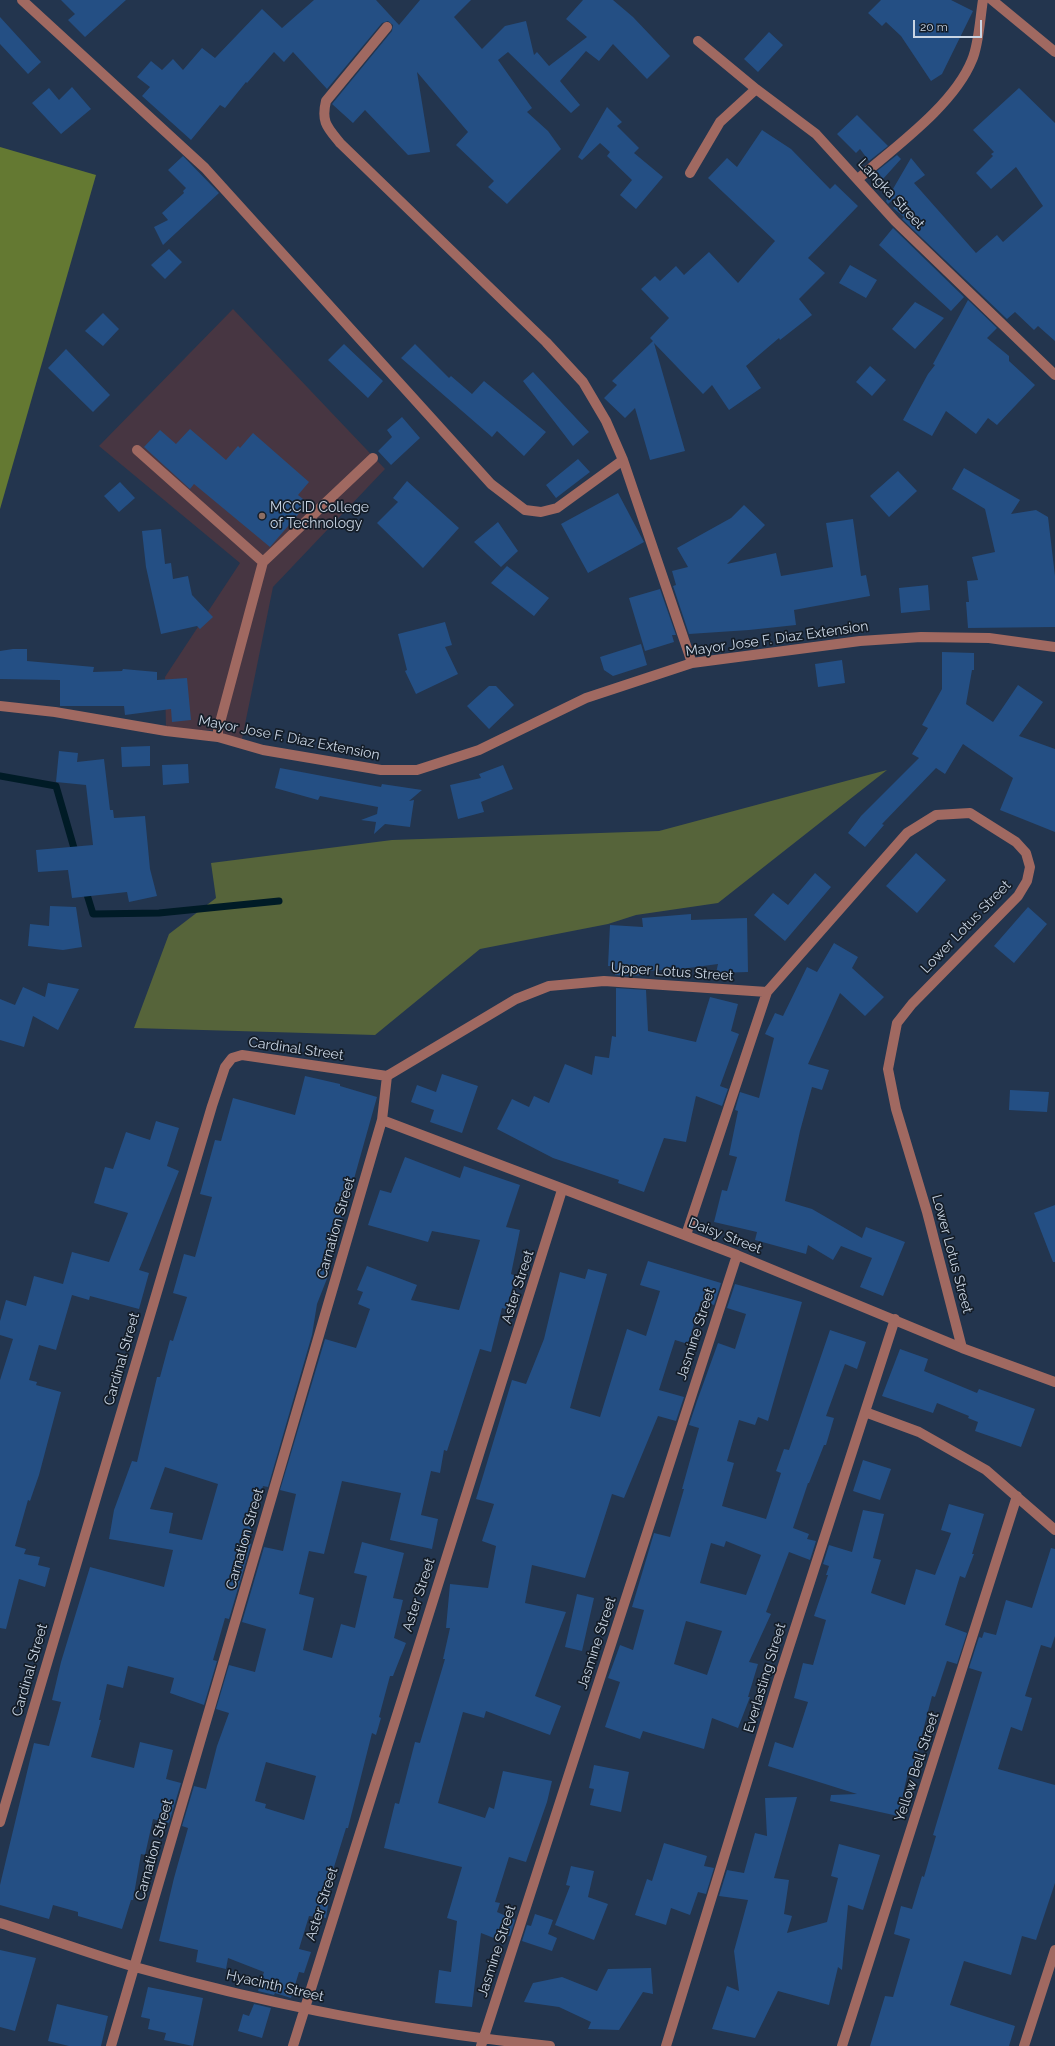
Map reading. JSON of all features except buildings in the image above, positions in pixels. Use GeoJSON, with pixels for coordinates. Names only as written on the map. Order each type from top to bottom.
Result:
{"type":"FeatureCollection","features":[{"type":"Feature","properties":{"kind":"street"},"geometry":{"type":"LineString","coordinates":[[22,0],[205,168],[491,484],[525,510],[542,512],[558,508],[623,460]]}},
{"type":"Feature","properties":{"kind":"street"},"geometry":{"type":"LineString","coordinates":[[858,179],[944,103],[964,78],[973,59],[983,0]]}},
{"type":"Feature","properties":{"kind":"street"},"geometry":{"type":"LineString","coordinates":[[992,0],[1055,52]]}},
{"type":"Feature","properties":{"kind":"street"},"geometry":{"type":"LineString","coordinates":[[387,27],[326,101],[323,115],[330,130],[346,148],[546,342],[583,382],[606,421],[623,460],[692,663]]}},
{"type":"Feature","properties":{"kind":"street","name":"Langka Street"},"geometry":{"type":"LineString","coordinates":[[698,41],[756,89],[816,134],[895,221],[1055,375]]}},
{"type":"Feature","properties":{"kind":"street"},"geometry":{"type":"LineString","coordinates":[[690,173],[720,122],[756,89]]}},
{"type":"Feature","properties":{"kind":"street"},"geometry":{"type":"LineString","coordinates":[[137,450],[263,562]]}},
{"type":"Feature","properties":{"kind":"street"},"geometry":{"type":"LineString","coordinates":[[218,737],[218,730],[263,562],[373,458]]}},
{"type":"Feature","properties":{"kind":"street","name":"Mayor Jose F. Diaz Extension"},"geometry":{"type":"LineString","coordinates":[[0,706],[55,712],[166,731],[218,737],[263,750],[381,770],[417,770],[479,750],[586,698],[692,663],[860,641],[921,637],[989,638],[1055,647]]}},
{"type":"Feature","properties":{"kind":"street","name":"Lower Lotus Street"},"geometry":{"type":"LineString","coordinates":[[767,992],[907,833],[936,815],[970,813],[1016,842],[1026,853],[1030,867],[1027,881],[1018,896],[912,1004],[897,1023],[888,1069],[896,1110],[927,1212],[962,1348]]}},
{"type":"Feature","properties":{"kind":"street","name":"Upper Lotus Street"},"geometry":{"type":"LineString","coordinates":[[387,1076],[516,999],[549,986],[604,981],[767,992]]}},
{"type":"Feature","properties":{"kind":"street"},"geometry":{"type":"LineString","coordinates":[[686,1235],[767,992]]}},
{"type":"Feature","properties":{"kind":"street","name":"Cardinal Street"},"geometry":{"type":"LineString","coordinates":[[0,1822],[210,1113],[225,1067],[232,1058],[242,1054],[387,1076]]}},
{"type":"Feature","properties":{"kind":"street"},"geometry":{"type":"LineString","coordinates":[[382,1120],[387,1076]]}},
{"type":"Feature","properties":{"kind":"street","name":"Daisy Street"},"geometry":{"type":"LineString","coordinates":[[382,1120],[562,1190],[686,1235],[895,1319],[962,1348],[1055,1382]]}},
{"type":"Feature","properties":{"kind":"street","name":"Carnation Street"},"geometry":{"type":"LineString","coordinates":[[111,2046],[382,1120]]}},
{"type":"Feature","properties":{"kind":"street","name":"Aster Street"},"geometry":{"type":"LineString","coordinates":[[293,2046],[303,2009],[562,1190]]}},
{"type":"Feature","properties":{"kind":"street","name":"Jasmine Street"},"geometry":{"type":"LineString","coordinates":[[482,2043],[737,1255]]}},
{"type":"Feature","properties":{"kind":"street","name":"Everlasting Street"},"geometry":{"type":"LineString","coordinates":[[666,2046],[778,1681],[895,1319]]}},
{"type":"Feature","properties":{"kind":"street"},"geometry":{"type":"LineString","coordinates":[[865,1412],[919,1432],[986,1470],[1018,1496],[1055,1530]]}},
{"type":"Feature","properties":{"kind":"street","name":"Yellow Bell Street"},"geometry":{"type":"LineString","coordinates":[[842,2046],[1018,1496]]}},
{"type":"Feature","properties":{"kind":"street","name":"Hyacinth Street"},"geometry":{"type":"LineString","coordinates":[[0,1923],[135,1967],[303,2009],[482,2043],[550,2046]]}},
{"type":"Feature","properties":{"kind":"street"},"geometry":{"type":"LineString","coordinates":[[1024,2046],[1055,1950]]}},
{"type":"Feature","properties":{"kind":"shaded area","name":"MCCID College of Technology"},"geometry":{"type":"Polygon","coordinates":[[[233,309],[385,469],[273,587],[241,744],[218,730],[166,731],[165,677],[240,563],[99,446],[233,309]]]}},
{"type":"Feature","properties":{"kind":"green space"},"geometry":{"type":"Polygon","coordinates":[[[0,147],[96,175],[0,509],[0,147]]]}},
{"type":"Feature","properties":{"kind":"green space"},"geometry":{"type":"Polygon","coordinates":[[[887,770],[718,903],[636,915],[608,924],[480,949],[375,1035],[134,1028],[169,934],[216,898],[211,863],[392,840],[659,831],[887,770]]]}},
{"type":"Feature","properties":{"kind":"waterway"},"geometry":{"type":"LineString","coordinates":[[0,776],[56,786],[76,855]]}},
{"type":"Feature","properties":{"kind":"waterway"},"geometry":{"type":"LineString","coordinates":[[85,888],[93,914],[159,913],[279,901]]}},
{"type":"Feature","properties":{"kind":"place","name":"MCCID College of Technology"},"geometry":{"type":"Point","coordinates":[262,516]}}]}
